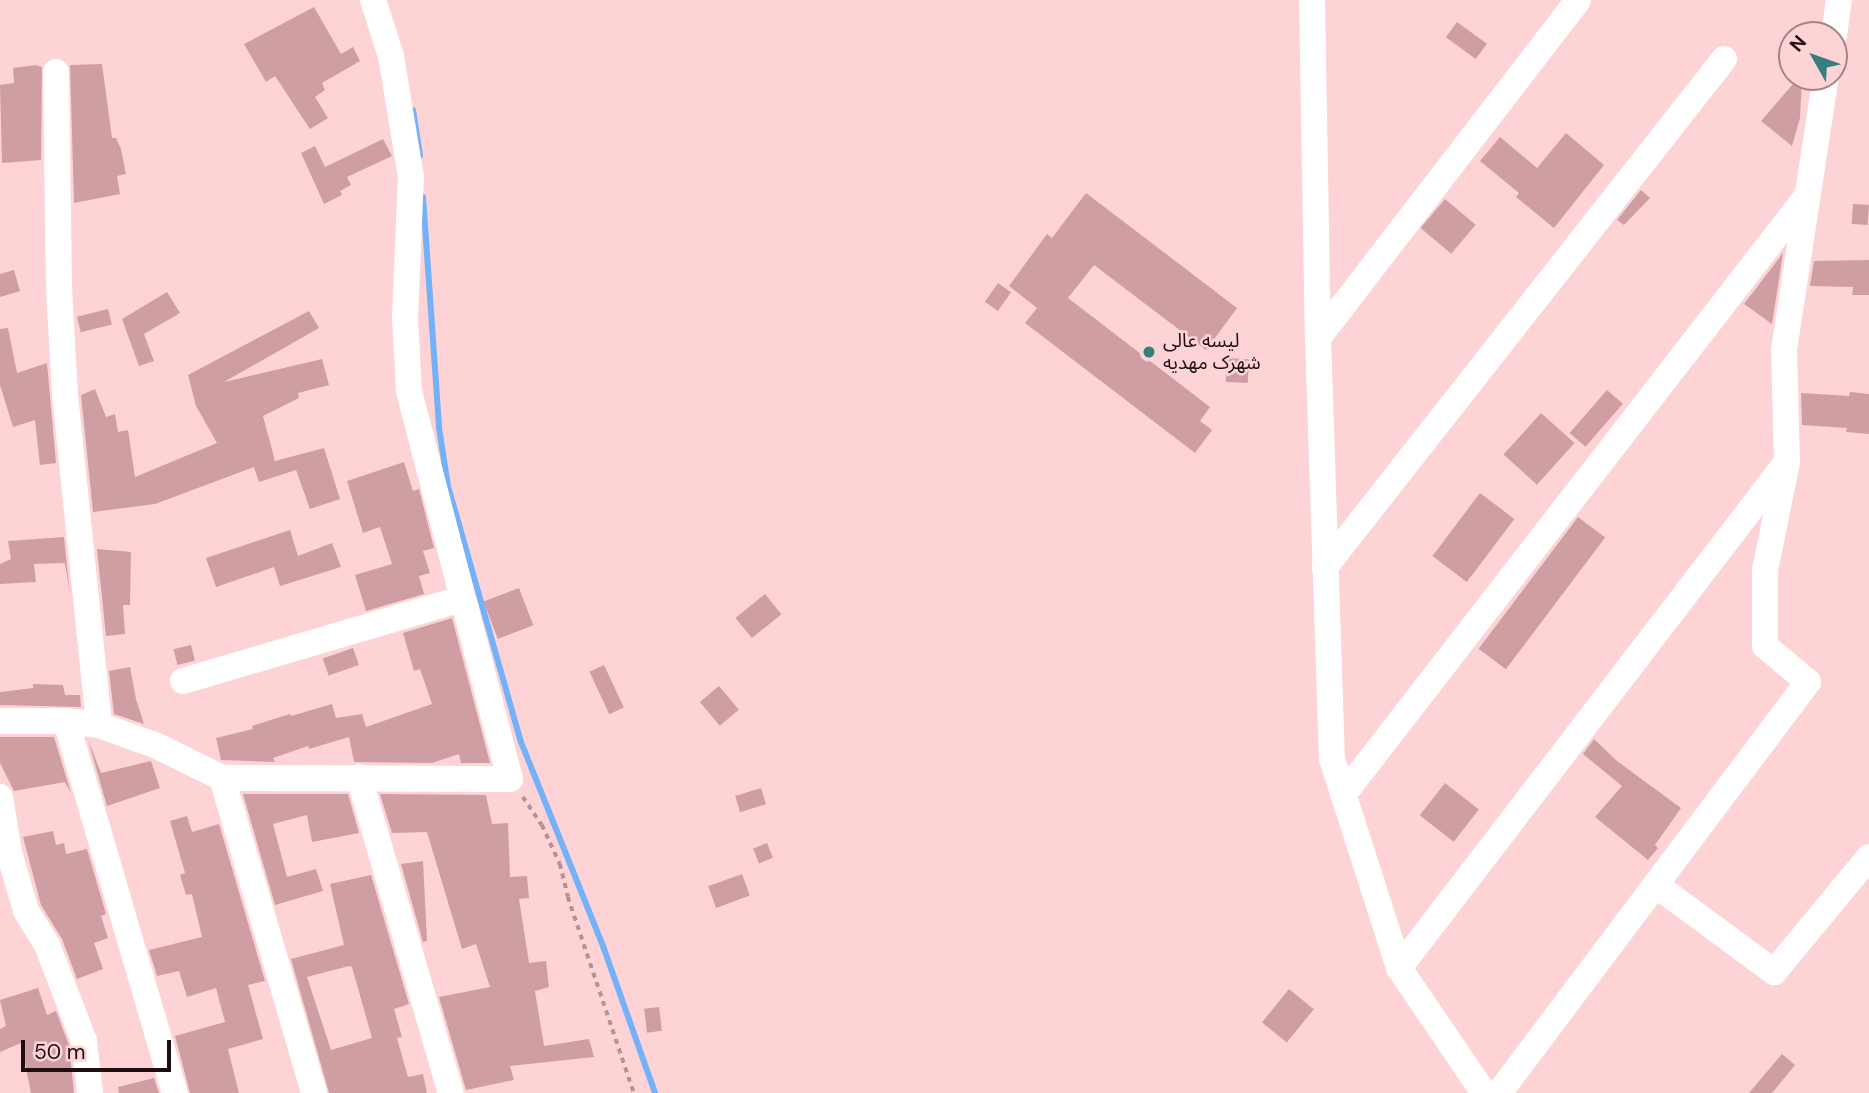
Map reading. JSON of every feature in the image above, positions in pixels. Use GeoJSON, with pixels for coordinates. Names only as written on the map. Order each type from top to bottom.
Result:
{"type":"FeatureCollection","features":[{"type":"Feature","properties":{"kind":"street"},"geometry":{"type":"LineString","coordinates":[[0,721],[66,721],[99,725],[155,745],[222,778],[510,779],[410,390],[405,318],[411,177],[391,57],[373,0]]}},
{"type":"Feature","properties":{"kind":"street"},"geometry":{"type":"LineString","coordinates":[[1312,0],[1318,338],[1332,759],[1399,968],[1484,1093]]}},
{"type":"Feature","properties":{"kind":"street"},"geometry":{"type":"LineString","coordinates":[[1318,338],[1578,0]]}},
{"type":"Feature","properties":{"kind":"street"},"geometry":{"type":"LineString","coordinates":[[1835,21],[1839,0]]}},
{"type":"Feature","properties":{"kind":"street"},"geometry":{"type":"LineString","coordinates":[[1325,567],[1724,60]]}},
{"type":"Feature","properties":{"kind":"street"},"geometry":{"type":"LineString","coordinates":[[57,72],[59,288],[65,396],[99,725]]}},
{"type":"Feature","properties":{"kind":"street"},"geometry":{"type":"LineString","coordinates":[[1499,1093],[1808,682],[1765,646],[1765,570],[1787,463],[1784,350],[1824,91]]}},
{"type":"Feature","properties":{"kind":"street"},"geometry":{"type":"LineString","coordinates":[[1343,795],[1808,195]]}},
{"type":"Feature","properties":{"kind":"street"},"geometry":{"type":"LineString","coordinates":[[1399,968],[1787,463]]}},
{"type":"Feature","properties":{"kind":"street"},"geometry":{"type":"LineString","coordinates":[[183,681],[462,599]]}},
{"type":"Feature","properties":{"kind":"street"},"geometry":{"type":"LineString","coordinates":[[66,721],[175,1093]]}},
{"type":"Feature","properties":{"kind":"street"},"geometry":{"type":"LineString","coordinates":[[359,777],[451,1093]]}},
{"type":"Feature","properties":{"kind":"street"},"geometry":{"type":"LineString","coordinates":[[222,778],[314,1093]]}},
{"type":"Feature","properties":{"kind":"street"},"geometry":{"type":"LineString","coordinates":[[0,797],[9,852],[26,911],[47,945],[84,1041],[90,1093]]}},
{"type":"Feature","properties":{"kind":"street"},"geometry":{"type":"LineString","coordinates":[[1656,885],[1774,972],[1869,857]]}},
{"type":"Feature","properties":{"kind":"path"},"geometry":{"type":"LineString","coordinates":[[510,779],[542,825],[561,864],[568,897],[634,1093]]}},
{"type":"Feature","properties":{"kind":"building"},"geometry":{"type":"Polygon","coordinates":[[[314,7],[341,54],[353,47],[360,61],[322,83],[325,90],[315,97],[328,118],[310,129],[275,76],[266,82],[244,44],[314,7]]]}},
{"type":"Feature","properties":{"kind":"building"},"geometry":{"type":"Polygon","coordinates":[[[1457,22],[1487,44],[1476,59],[1446,37],[1457,22]]]}},
{"type":"Feature","properties":{"kind":"building"},"geometry":{"type":"Polygon","coordinates":[[[102,64],[112,138],[116,138],[121,149],[126,174],[117,176],[120,194],[74,203],[70,65],[102,64]]]}},
{"type":"Feature","properties":{"kind":"building"},"geometry":{"type":"Polygon","coordinates":[[[36,65],[42,67],[41,160],[2,163],[0,85],[14,83],[13,68],[36,65]]]}},
{"type":"Feature","properties":{"kind":"building"},"geometry":{"type":"Polygon","coordinates":[[[1787,91],[1801,91],[1800,118],[1792,146],[1761,121],[1787,91]]]}},
{"type":"Feature","properties":{"kind":"building"},"geometry":{"type":"Polygon","coordinates":[[[1566,133],[1604,165],[1554,228],[1516,197],[1519,193],[1480,161],[1500,137],[1537,168],[1566,133]]]}},
{"type":"Feature","properties":{"kind":"building"},"geometry":{"type":"Polygon","coordinates":[[[383,139],[392,156],[347,177],[351,185],[340,191],[342,195],[324,204],[301,153],[315,146],[325,167],[383,139]]]}},
{"type":"Feature","properties":{"kind":"building"},"geometry":{"type":"Polygon","coordinates":[[[1641,190],[1650,198],[1624,225],[1617,220],[1641,190]]]}},
{"type":"Feature","properties":{"kind":"building"},"geometry":{"type":"Polygon","coordinates":[[[1086,193],[1237,308],[1206,350],[1094,265],[1068,298],[1210,407],[1200,421],[1212,430],[1195,453],[1025,323],[1037,308],[1009,286],[1047,234],[1052,238],[1086,193]]]}},
{"type":"Feature","properties":{"kind":"building"},"geometry":{"type":"Polygon","coordinates":[[[1445,199],[1476,225],[1451,254],[1421,228],[1445,199]]]}},
{"type":"Feature","properties":{"kind":"building"},"geometry":{"type":"Polygon","coordinates":[[[1853,204],[1869,205],[1868,225],[1852,224],[1853,204]]]}},
{"type":"Feature","properties":{"kind":"building"},"geometry":{"type":"Polygon","coordinates":[[[1783,253],[1772,324],[1744,304],[1783,253]]]}},
{"type":"Feature","properties":{"kind":"building"},"geometry":{"type":"Polygon","coordinates":[[[1869,260],[1869,295],[1852,295],[1853,287],[1810,286],[1814,261],[1869,260]]]}},
{"type":"Feature","properties":{"kind":"building"},"geometry":{"type":"Polygon","coordinates":[[[14,270],[20,291],[0,297],[0,274],[14,270]]]}},
{"type":"Feature","properties":{"kind":"building"},"geometry":{"type":"Polygon","coordinates":[[[998,283],[1011,292],[998,311],[985,302],[998,283]]]}},
{"type":"Feature","properties":{"kind":"building"},"geometry":{"type":"Polygon","coordinates":[[[167,292],[180,313],[144,334],[154,361],[139,366],[122,319],[167,292]]]}},
{"type":"Feature","properties":{"kind":"building"},"geometry":{"type":"Polygon","coordinates":[[[108,309],[112,325],[81,332],[77,317],[108,309]]]}},
{"type":"Feature","properties":{"kind":"building"},"geometry":{"type":"Polygon","coordinates":[[[309,311],[319,328],[224,382],[322,359],[329,385],[298,393],[299,398],[263,416],[275,461],[324,448],[340,499],[310,509],[296,470],[259,482],[254,467],[155,504],[93,512],[81,395],[95,389],[106,417],[115,414],[118,432],[128,430],[135,477],[217,443],[196,406],[188,375],[309,311]]]}},
{"type":"Feature","properties":{"kind":"building"},"geometry":{"type":"Polygon","coordinates":[[[8,328],[17,373],[47,363],[56,463],[40,465],[35,420],[13,427],[0,385],[0,329],[8,328]]]}},
{"type":"Feature","properties":{"kind":"building"},"geometry":{"type":"Polygon","coordinates":[[[1227,358],[1249,359],[1248,383],[1226,382],[1227,358]]]}},
{"type":"Feature","properties":{"kind":"building"},"geometry":{"type":"Polygon","coordinates":[[[1607,390],[1623,404],[1585,447],[1570,433],[1607,390]]]}},
{"type":"Feature","properties":{"kind":"building"},"geometry":{"type":"Polygon","coordinates":[[[1850,392],[1869,394],[1869,434],[1846,432],[1847,428],[1802,425],[1801,393],[1849,396],[1850,392]]]}},
{"type":"Feature","properties":{"kind":"building"},"geometry":{"type":"Polygon","coordinates":[[[1541,413],[1574,443],[1537,485],[1504,455],[1541,413]]]}},
{"type":"Feature","properties":{"kind":"building"},"geometry":{"type":"Polygon","coordinates":[[[404,462],[413,491],[419,489],[434,548],[423,551],[430,573],[419,576],[424,594],[366,611],[355,575],[392,564],[380,527],[363,533],[347,481],[404,462]]]}},
{"type":"Feature","properties":{"kind":"building"},"geometry":{"type":"Polygon","coordinates":[[[1480,493],[1514,519],[1467,582],[1432,556],[1480,493]]]}},
{"type":"Feature","properties":{"kind":"building"},"geometry":{"type":"Polygon","coordinates":[[[1578,517],[1605,537],[1506,669],[1479,649],[1578,517]]]}},
{"type":"Feature","properties":{"kind":"building"},"geometry":{"type":"Polygon","coordinates":[[[290,530],[298,556],[332,543],[341,567],[280,586],[274,567],[216,587],[206,558],[290,530]]]}},
{"type":"Feature","properties":{"kind":"building"},"geometry":{"type":"Polygon","coordinates":[[[64,537],[70,595],[65,563],[34,564],[36,582],[0,584],[0,564],[11,559],[8,541],[64,537]]]}},
{"type":"Feature","properties":{"kind":"building"},"geometry":{"type":"Polygon","coordinates":[[[97,549],[131,552],[130,605],[123,605],[125,634],[106,636],[97,549]]]}},
{"type":"Feature","properties":{"kind":"building"},"geometry":{"type":"Polygon","coordinates":[[[519,588],[533,625],[498,639],[484,602],[519,588]]]}},
{"type":"Feature","properties":{"kind":"building"},"geometry":{"type":"Polygon","coordinates":[[[765,594],[781,614],[752,638],[735,618],[765,594]]]}},
{"type":"Feature","properties":{"kind":"building"},"geometry":{"type":"Polygon","coordinates":[[[452,618],[490,763],[461,763],[459,754],[432,763],[354,762],[349,737],[309,749],[308,746],[273,758],[275,762],[221,760],[216,738],[253,729],[252,726],[290,714],[291,716],[332,704],[336,718],[362,714],[366,727],[432,704],[420,669],[414,671],[403,633],[452,618]]]}},
{"type":"Feature","properties":{"kind":"building"},"geometry":{"type":"Polygon","coordinates":[[[191,645],[195,661],[177,665],[174,649],[191,645]]]}},
{"type":"Feature","properties":{"kind":"building"},"geometry":{"type":"Polygon","coordinates":[[[353,648],[359,665],[329,675],[323,658],[353,648]]]}},
{"type":"Feature","properties":{"kind":"building"},"geometry":{"type":"Polygon","coordinates":[[[604,665],[624,708],[609,714],[589,672],[604,665]]]}},
{"type":"Feature","properties":{"kind":"building"},"geometry":{"type":"Polygon","coordinates":[[[130,667],[144,724],[114,714],[109,671],[130,667]]]}},
{"type":"Feature","properties":{"kind":"building"},"geometry":{"type":"Polygon","coordinates":[[[33,684],[63,685],[65,695],[80,695],[81,707],[0,705],[0,692],[33,688],[33,684]]]}},
{"type":"Feature","properties":{"kind":"building"},"geometry":{"type":"Polygon","coordinates":[[[719,686],[739,710],[720,726],[700,702],[719,686]]]}},
{"type":"Feature","properties":{"kind":"building"},"geometry":{"type":"Polygon","coordinates":[[[0,737],[54,737],[71,793],[65,782],[14,791],[0,763],[0,737]]]}},
{"type":"Feature","properties":{"kind":"building"},"geometry":{"type":"Polygon","coordinates":[[[1594,739],[1617,761],[1681,808],[1655,845],[1658,848],[1648,860],[1595,817],[1622,786],[1583,754],[1594,739]]]}},
{"type":"Feature","properties":{"kind":"building"},"geometry":{"type":"Polygon","coordinates":[[[88,740],[101,773],[151,761],[160,788],[107,806],[88,740]]]}},
{"type":"Feature","properties":{"kind":"building"},"geometry":{"type":"Polygon","coordinates":[[[1445,783],[1479,809],[1454,842],[1420,815],[1445,783]]]}},
{"type":"Feature","properties":{"kind":"building"},"geometry":{"type":"Polygon","coordinates":[[[761,788],[766,804],[740,812],[735,796],[761,788]]]}},
{"type":"Feature","properties":{"kind":"building"},"geometry":{"type":"Polygon","coordinates":[[[243,794],[348,794],[359,833],[312,842],[307,815],[273,824],[287,877],[316,869],[323,891],[275,905],[243,794]]]}},
{"type":"Feature","properties":{"kind":"building"},"geometry":{"type":"Polygon","coordinates":[[[380,794],[486,795],[492,824],[508,823],[510,877],[527,876],[529,898],[519,899],[529,963],[546,961],[549,987],[535,991],[544,1046],[589,1039],[594,1057],[510,1066],[514,1080],[466,1090],[439,997],[490,987],[476,944],[462,949],[427,832],[392,833],[380,794]]]}},
{"type":"Feature","properties":{"kind":"building"},"geometry":{"type":"Polygon","coordinates":[[[187,816],[192,832],[219,824],[265,981],[248,985],[263,1039],[228,1049],[239,1093],[190,1093],[175,1036],[225,1022],[216,988],[187,997],[179,971],[157,976],[149,950],[202,937],[192,894],[186,895],[180,875],[185,873],[170,821],[187,816]]]}},
{"type":"Feature","properties":{"kind":"building"},"geometry":{"type":"Polygon","coordinates":[[[53,831],[56,845],[64,843],[66,854],[87,849],[106,914],[101,916],[108,938],[94,943],[103,969],[77,979],[62,939],[41,905],[23,837],[53,831]]]}},
{"type":"Feature","properties":{"kind":"building"},"geometry":{"type":"Polygon","coordinates":[[[767,843],[773,858],[759,863],[753,849],[767,843]]]}},
{"type":"Feature","properties":{"kind":"building"},"geometry":{"type":"Polygon","coordinates":[[[423,861],[427,941],[423,942],[401,864],[423,861]]]}},
{"type":"Feature","properties":{"kind":"building"},"geometry":{"type":"Polygon","coordinates":[[[742,874],[750,896],[716,908],[708,886],[742,874]]]}},
{"type":"Feature","properties":{"kind":"building"},"geometry":{"type":"Polygon","coordinates":[[[371,875],[409,1004],[394,1009],[402,1037],[397,1038],[408,1077],[423,1074],[427,1093],[329,1093],[291,959],[344,945],[330,884],[371,875]],[[352,967],[307,977],[331,1050],[372,1038],[352,967]]]}},
{"type":"Feature","properties":{"kind":"building"},"geometry":{"type":"Polygon","coordinates":[[[38,988],[47,1015],[56,1011],[69,1045],[74,1093],[31,1093],[21,1043],[0,1052],[0,1029],[6,1026],[0,1000],[38,988]]]}},
{"type":"Feature","properties":{"kind":"building"},"geometry":{"type":"Polygon","coordinates":[[[1289,989],[1314,1009],[1287,1043],[1262,1022],[1289,989]]]}},
{"type":"Feature","properties":{"kind":"building"},"geometry":{"type":"Polygon","coordinates":[[[659,1007],[662,1031],[647,1033],[644,1009],[659,1007]]]}},
{"type":"Feature","properties":{"kind":"building"},"geometry":{"type":"Polygon","coordinates":[[[1782,1054],[1795,1065],[1772,1093],[1749,1093],[1782,1054]]]}},
{"type":"Feature","properties":{"kind":"building"},"geometry":{"type":"Polygon","coordinates":[[[154,1078],[159,1093],[119,1093],[118,1087],[154,1078]]]}},
{"type":"Feature","properties":{"kind":"waterway"},"geometry":{"type":"LineString","coordinates":[[413,110],[420,155]]}},
{"type":"Feature","properties":{"kind":"waterway"},"geometry":{"type":"LineString","coordinates":[[423,197],[439,428],[448,486],[521,742],[603,946],[655,1093]]}},
{"type":"Feature","properties":{"kind":"place","name":"لیسه عالی شهرک مهدیه"},"geometry":{"type":"Point","coordinates":[1149,352]}}]}
